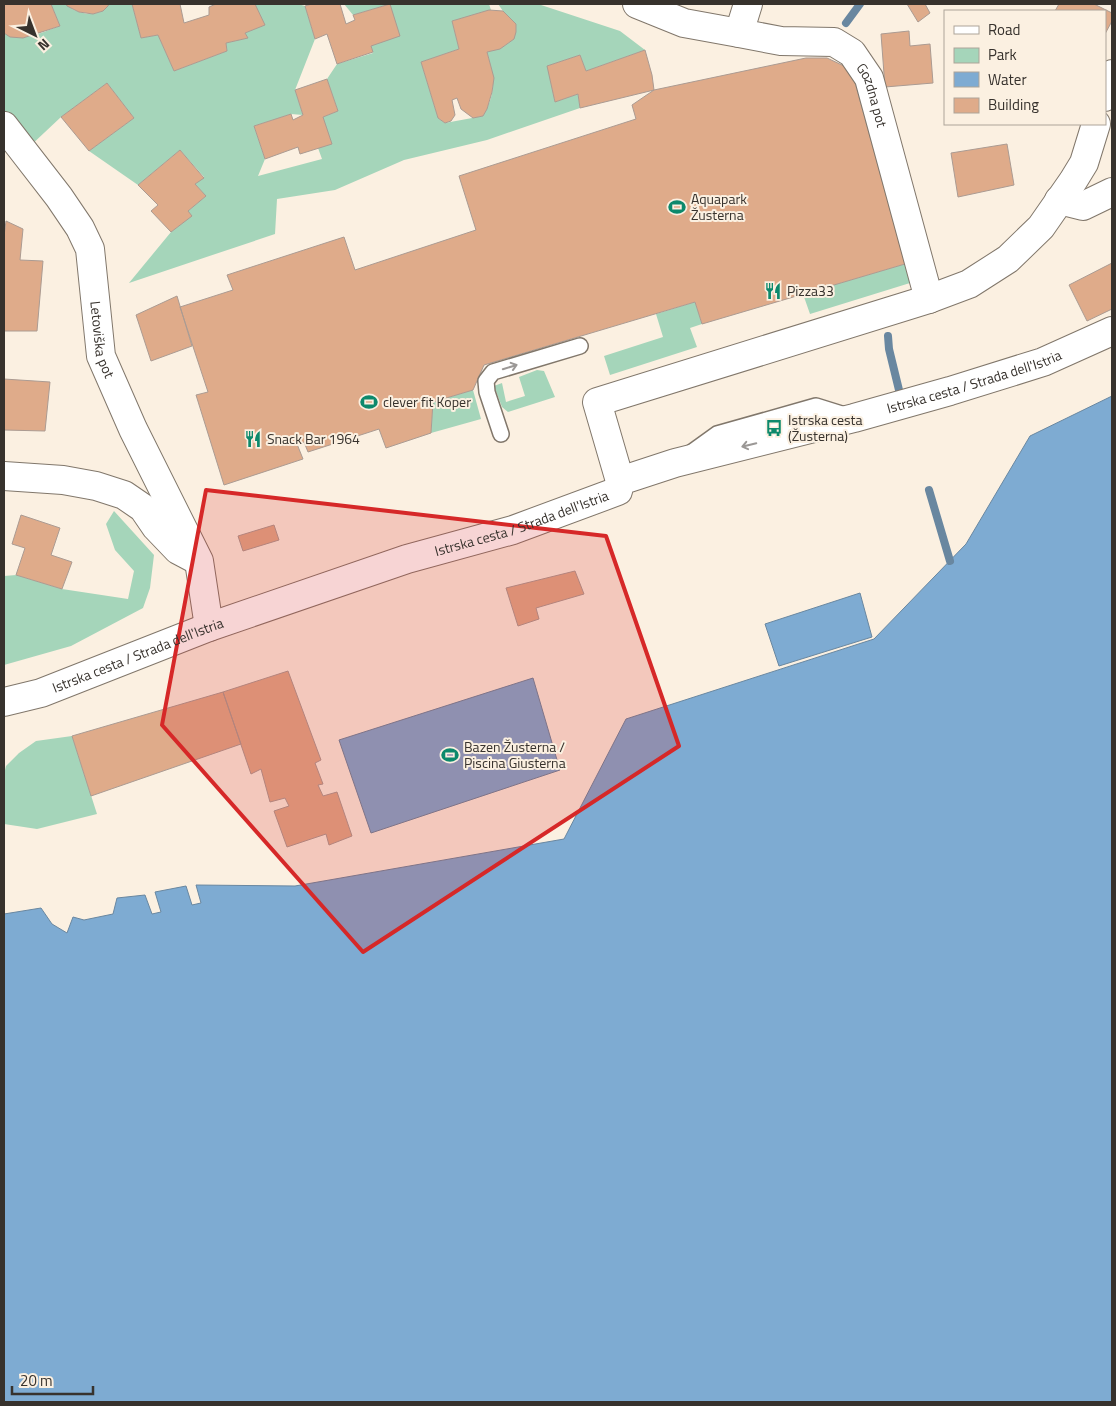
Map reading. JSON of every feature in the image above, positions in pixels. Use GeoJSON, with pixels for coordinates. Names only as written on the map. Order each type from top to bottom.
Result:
{"type":"FeatureCollection","features":[{"type":"Feature","properties":{"kind":"street","name":"Gozdna pot"},"geometry":{"type":"LineString","coordinates":[[637,4],[684,23],[782,41],[834,42],[852,52],[869,78],[929,299]]}},
{"type":"Feature","properties":{"kind":"street"},"geometry":{"type":"LineString","coordinates":[[740,33],[748,4]]}},
{"type":"Feature","properties":{"kind":"street"},"geometry":{"type":"LineString","coordinates":[[1106,95],[1112,74]]}},
{"type":"Feature","properties":{"kind":"street"},"geometry":{"type":"LineString","coordinates":[[620,481],[597,402],[929,299],[969,284],[1008,258],[1041,227],[1084,163],[1096,125]]}},
{"type":"Feature","properties":{"kind":"street","name":"Letoviška pot"},"geometry":{"type":"LineString","coordinates":[[4,126],[80,228],[90,249],[101,356],[134,430],[199,561],[209,627]]}},
{"type":"Feature","properties":{"kind":"street"},"geometry":{"type":"LineString","coordinates":[[1066,191],[1083,206],[1112,192]]}},
{"type":"Feature","properties":{"kind":"street","name":"Istrska cesta / Strada dell'Istria"},"geometry":{"type":"LineString","coordinates":[[4,714],[42,693],[209,627],[407,559],[513,530],[618,492],[620,481],[675,463],[854,418],[950,391],[1043,362],[1112,330]]}},
{"type":"Feature","properties":{"kind":"street"},"geometry":{"type":"LineString","coordinates":[[4,476],[63,480],[96,486],[124,495],[144,508],[156,527],[178,550],[199,561]]}},
{"type":"Feature","properties":{"kind":"street","name":"Istrska cesta / Strada dell'Istria"},"geometry":{"type":"LineString","coordinates":[[4,702],[42,693]]}},
{"type":"Feature","properties":{"kind":"lane"},"geometry":{"type":"LineString","coordinates":[[501,434],[487,392],[486,381],[493,372],[580,346]]}},
{"type":"Feature","properties":{"kind":"highlighted area"},"geometry":{"type":"Polygon","coordinates":[[[206,490],[606,536],[679,746],[363,952],[162,725],[206,490]]]}},
{"type":"Feature","properties":{"kind":"green space"},"geometry":{"type":"Polygon","coordinates":[[[51,4],[66,4],[76,11],[88,14],[100,12],[109,4],[132,4],[141,38],[158,35],[174,71],[227,51],[226,43],[247,38],[245,33],[264,25],[255,4],[298,4],[305,6],[315,39],[295,90],[303,115],[291,114],[254,126],[265,159],[258,176],[322,159],[318,148],[323,117],[338,111],[327,79],[337,64],[373,53],[371,46],[390,4],[489,4],[491,10],[452,21],[459,49],[421,62],[438,118],[445,123],[483,116],[491,99],[493,77],[487,52],[508,44],[514,36],[516,24],[498,4],[538,4],[620,31],[645,50],[586,71],[580,55],[548,66],[555,102],[578,94],[580,108],[487,140],[404,160],[335,190],[277,199],[275,234],[129,283],[171,232],[191,216],[188,211],[206,196],[195,184],[204,177],[180,150],[138,185],[89,151],[134,118],[107,83],[61,117],[28,148],[4,117],[4,33],[17,37],[32,36],[60,26],[51,4]]]}},
{"type":"Feature","properties":{"kind":"green space"},"geometry":{"type":"Polygon","coordinates":[[[344,4],[390,4],[353,15],[344,4]]]}},
{"type":"Feature","properties":{"kind":"green space"},"geometry":{"type":"Polygon","coordinates":[[[905,264],[910,283],[810,314],[803,294],[905,264]]]}},
{"type":"Feature","properties":{"kind":"green space"},"geometry":{"type":"Polygon","coordinates":[[[695,302],[702,324],[690,328],[697,347],[610,375],[604,356],[663,337],[656,314],[695,302]]]}},
{"type":"Feature","properties":{"kind":"green space"},"geometry":{"type":"Polygon","coordinates":[[[537,370],[544,371],[555,397],[508,412],[502,407],[494,386],[502,383],[506,402],[525,396],[519,377],[537,370]]]}},
{"type":"Feature","properties":{"kind":"green space"},"geometry":{"type":"Polygon","coordinates":[[[473,390],[481,419],[431,433],[433,402],[473,390]]]}},
{"type":"Feature","properties":{"kind":"green space"},"geometry":{"type":"Polygon","coordinates":[[[114,511],[154,555],[150,588],[143,608],[71,646],[4,665],[4,576],[16,575],[62,589],[128,599],[134,571],[115,550],[106,524],[114,511]]]}},
{"type":"Feature","properties":{"kind":"green space"},"geometry":{"type":"Polygon","coordinates":[[[72,736],[97,814],[37,829],[4,824],[4,774],[6,766],[19,753],[36,741],[72,736]]]}},
{"type":"Feature","properties":{"kind":"water"},"geometry":{"type":"Polygon","coordinates":[[[1112,396],[1112,1402],[4,1402],[4,914],[41,908],[52,924],[67,933],[73,917],[84,920],[113,914],[117,898],[145,895],[152,914],[161,912],[155,892],[186,886],[192,905],[201,903],[196,885],[295,886],[564,839],[626,719],[874,639],[966,544],[1030,436],[1112,396]]]}},
{"type":"Feature","properties":{"kind":"water"},"geometry":{"type":"Polygon","coordinates":[[[860,593],[872,637],[779,666],[765,624],[860,593]]]}},
{"type":"Feature","properties":{"kind":"water","name":"Bazen Žusterna / Piscina Giusterna"},"geometry":{"type":"Polygon","coordinates":[[[533,678],[560,770],[371,833],[339,740],[533,678]]]}},
{"type":"Feature","properties":{"kind":"building"},"geometry":{"type":"Polygon","coordinates":[[[4,4],[51,4],[60,26],[23,38],[10,37],[4,33],[4,4]]]}},
{"type":"Feature","properties":{"kind":"building"},"geometry":{"type":"Polygon","coordinates":[[[66,4],[109,4],[103,11],[93,14],[79,12],[66,4]]]}},
{"type":"Feature","properties":{"kind":"building"},"geometry":{"type":"Polygon","coordinates":[[[132,4],[180,4],[184,23],[209,15],[209,7],[216,4],[255,4],[265,25],[245,33],[248,38],[226,43],[227,51],[174,71],[158,35],[141,38],[132,4]]]}},
{"type":"Feature","properties":{"kind":"building"},"geometry":{"type":"Polygon","coordinates":[[[312,4],[340,4],[346,24],[355,20],[353,15],[390,4],[400,36],[371,46],[373,52],[337,64],[327,34],[315,39],[305,6],[312,4]]]}},
{"type":"Feature","properties":{"kind":"building"},"geometry":{"type":"Polygon","coordinates":[[[907,4],[925,4],[930,13],[918,22],[907,4]]]}},
{"type":"Feature","properties":{"kind":"building"},"geometry":{"type":"Polygon","coordinates":[[[1059,4],[1094,4],[1106,10],[1056,10],[1059,4]]]}},
{"type":"Feature","properties":{"kind":"building"},"geometry":{"type":"Polygon","coordinates":[[[489,10],[503,11],[516,24],[516,32],[514,39],[500,49],[487,52],[494,78],[487,109],[483,116],[473,118],[461,109],[457,98],[452,100],[455,115],[451,121],[445,123],[438,118],[421,62],[459,49],[452,21],[489,10]]]}},
{"type":"Feature","properties":{"kind":"building"},"geometry":{"type":"Polygon","coordinates":[[[1106,10],[1112,13],[1112,21],[1106,32],[1106,10]]]}},
{"type":"Feature","properties":{"kind":"building"},"geometry":{"type":"Polygon","coordinates":[[[909,31],[910,46],[930,44],[933,83],[885,87],[881,34],[909,31]]]}},
{"type":"Feature","properties":{"kind":"building"},"geometry":{"type":"Polygon","coordinates":[[[645,50],[654,90],[580,108],[578,94],[555,102],[547,66],[580,55],[586,71],[645,50]]]}},
{"type":"Feature","properties":{"kind":"building"},"geometry":{"type":"Polygon","coordinates":[[[806,58],[827,58],[844,66],[854,79],[905,264],[702,324],[695,302],[484,365],[473,390],[433,402],[431,433],[386,448],[379,429],[308,452],[304,442],[297,444],[303,459],[224,485],[196,395],[208,392],[180,307],[233,290],[227,275],[344,237],[355,270],[476,230],[459,176],[636,119],[632,105],[654,90],[806,58]]]}},
{"type":"Feature","properties":{"kind":"building"},"geometry":{"type":"Polygon","coordinates":[[[327,79],[338,111],[323,117],[332,144],[300,154],[298,147],[265,159],[254,126],[291,114],[293,120],[303,115],[295,90],[327,79]]]}},
{"type":"Feature","properties":{"kind":"building"},"geometry":{"type":"Polygon","coordinates":[[[107,83],[134,118],[89,151],[61,117],[107,83]]]}},
{"type":"Feature","properties":{"kind":"building"},"geometry":{"type":"Polygon","coordinates":[[[1007,144],[1014,185],[958,197],[951,153],[1007,144]]]}},
{"type":"Feature","properties":{"kind":"building"},"geometry":{"type":"Polygon","coordinates":[[[180,150],[204,178],[195,184],[206,196],[188,211],[192,216],[171,232],[151,211],[158,205],[138,185],[180,150]]]}},
{"type":"Feature","properties":{"kind":"building"},"geometry":{"type":"Polygon","coordinates":[[[6,221],[23,229],[20,260],[43,261],[37,331],[4,331],[4,236],[6,221]]]}},
{"type":"Feature","properties":{"kind":"building"},"geometry":{"type":"Polygon","coordinates":[[[1112,263],[1112,309],[1087,321],[1069,285],[1112,263]]]}},
{"type":"Feature","properties":{"kind":"building"},"geometry":{"type":"Polygon","coordinates":[[[177,296],[192,346],[151,361],[136,315],[177,296]]]}},
{"type":"Feature","properties":{"kind":"building"},"geometry":{"type":"Polygon","coordinates":[[[4,379],[50,382],[45,431],[4,430],[4,379]]]}},
{"type":"Feature","properties":{"kind":"building"},"geometry":{"type":"Polygon","coordinates":[[[21,515],[60,528],[51,555],[72,562],[62,589],[16,575],[25,548],[12,544],[21,515]]]}},
{"type":"Feature","properties":{"kind":"building"},"geometry":{"type":"Polygon","coordinates":[[[274,525],[279,540],[243,551],[238,536],[274,525]]]}},
{"type":"Feature","properties":{"kind":"building"},"geometry":{"type":"Polygon","coordinates":[[[575,571],[584,594],[536,608],[539,619],[518,626],[506,588],[575,571]]]}},
{"type":"Feature","properties":{"kind":"building"},"geometry":{"type":"Polygon","coordinates":[[[288,671],[321,760],[315,763],[323,784],[318,785],[323,796],[337,792],[352,836],[329,845],[326,834],[287,847],[274,811],[289,806],[285,798],[270,802],[261,769],[251,774],[223,692],[288,671]]]}},
{"type":"Feature","properties":{"kind":"building"},"geometry":{"type":"Polygon","coordinates":[[[223,692],[241,744],[91,796],[72,736],[223,692]]]}},
{"type":"Feature","properties":{"kind":"waterway"},"geometry":{"type":"LineString","coordinates":[[846,23],[860,4]]}},
{"type":"Feature","properties":{"kind":"waterway"},"geometry":{"type":"LineString","coordinates":[[888,336],[889,349],[899,390]]}},
{"type":"Feature","properties":{"kind":"waterway"},"geometry":{"type":"LineString","coordinates":[[929,490],[950,561]]}},
{"type":"Feature","properties":{"kind":"place","name":"Aquapark Žusterna"},"geometry":{"type":"Point","coordinates":[677,207]}},
{"type":"Feature","properties":{"kind":"place","name":"Pizza33"},"geometry":{"type":"Point","coordinates":[773,291]}},
{"type":"Feature","properties":{"kind":"place","name":"clever fit Koper"},"geometry":{"type":"Point","coordinates":[369,402]}},
{"type":"Feature","properties":{"kind":"place","name":"Istrska cesta (Žusterna)"},"geometry":{"type":"Point","coordinates":[774,428]}},
{"type":"Feature","properties":{"kind":"place","name":"Snack Bar 1964"},"geometry":{"type":"Point","coordinates":[253,439]}},
{"type":"Feature","properties":{"kind":"place","name":"Bazen Žusterna / Piscina Giusterna"},"geometry":{"type":"Point","coordinates":[450,755]}}]}
